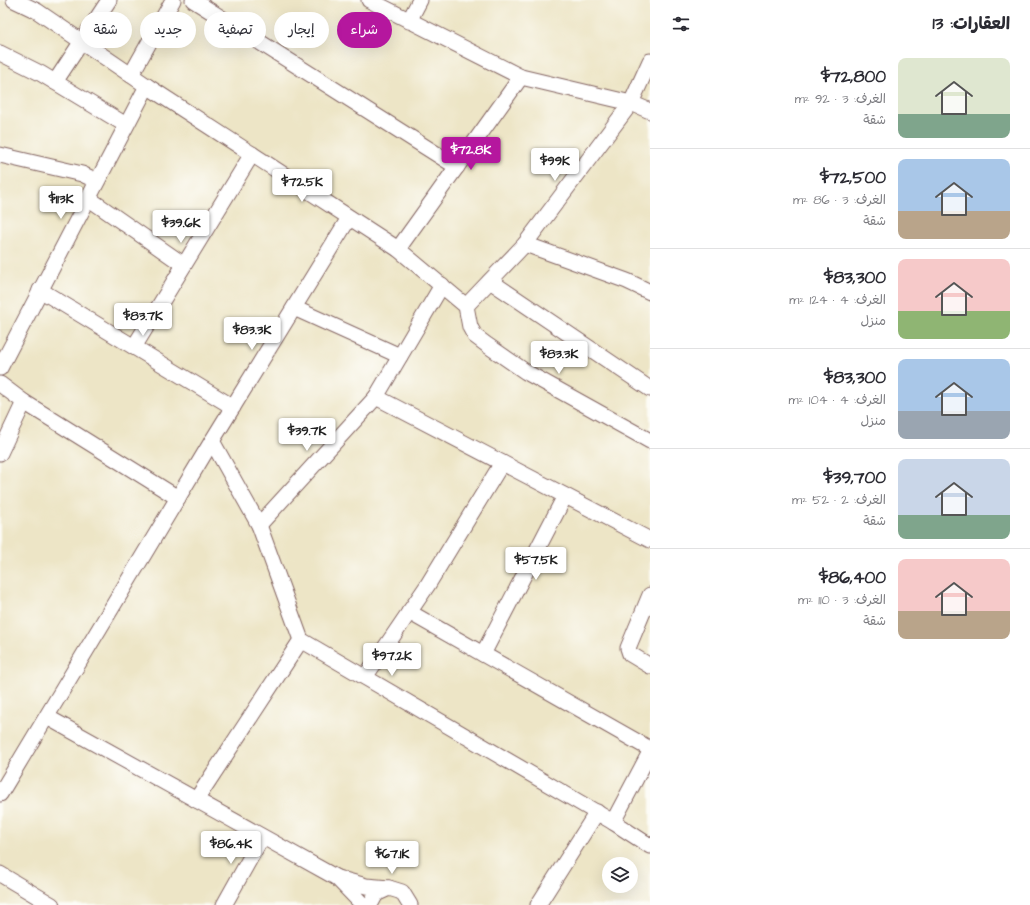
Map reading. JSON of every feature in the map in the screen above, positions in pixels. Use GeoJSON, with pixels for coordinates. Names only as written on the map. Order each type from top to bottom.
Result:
{"type":"FeatureCollection","features":[{"type":"Feature","properties":{"kind":"street"},"geometry":{"type":"LineString","coordinates":[[14,0],[37,11],[80,41]]}},
{"type":"Feature","properties":{"kind":"street"},"geometry":{"type":"LineString","coordinates":[[101,12],[109,0]]}},
{"type":"Feature","properties":{"kind":"street"},"geometry":{"type":"LineString","coordinates":[[131,75],[173,0]]}},
{"type":"Feature","properties":{"kind":"street"},"geometry":{"type":"LineString","coordinates":[[193,0],[457,167]]}},
{"type":"Feature","properties":{"kind":"street"},"geometry":{"type":"LineString","coordinates":[[369,0],[521,77],[631,103],[650,111]]}},
{"type":"Feature","properties":{"kind":"street"},"geometry":{"type":"LineString","coordinates":[[409,21],[420,0]]}},
{"type":"Feature","properties":{"kind":"street"},"geometry":{"type":"LineString","coordinates":[[55,82],[80,45]]}},
{"type":"Feature","properties":{"kind":"street"},"geometry":{"type":"LineString","coordinates":[[91,48],[398,249],[466,306],[470,327],[475,336],[487,345],[526,372],[650,441]]}},
{"type":"Feature","properties":{"kind":"street"},"geometry":{"type":"LineString","coordinates":[[0,53],[55,82],[126,125]]}},
{"type":"Feature","properties":{"kind":"street"},"geometry":{"type":"LineString","coordinates":[[466,306],[525,244],[631,103],[650,61]]}},
{"type":"Feature","properties":{"kind":"street"},"geometry":{"type":"LineString","coordinates":[[398,249],[521,77]]}},
{"type":"Feature","properties":{"kind":"street"},"geometry":{"type":"LineString","coordinates":[[0,368],[147,86]]}},
{"type":"Feature","properties":{"kind":"street"},"geometry":{"type":"LineString","coordinates":[[0,154],[82,174],[97,181]]}},
{"type":"Feature","properties":{"kind":"street"},"geometry":{"type":"LineString","coordinates":[[134,347],[252,154]]}},
{"type":"Feature","properties":{"kind":"street"},"geometry":{"type":"LineString","coordinates":[[88,198],[184,266]]}},
{"type":"Feature","properties":{"kind":"street"},"geometry":{"type":"LineString","coordinates":[[0,794],[212,441],[350,218]]}},
{"type":"Feature","properties":{"kind":"street"},"geometry":{"type":"LineString","coordinates":[[525,244],[627,281],[650,292]]}},
{"type":"Feature","properties":{"kind":"street"},"geometry":{"type":"LineString","coordinates":[[490,282],[650,389]]}},
{"type":"Feature","properties":{"kind":"street"},"geometry":{"type":"LineString","coordinates":[[259,525],[376,397],[442,286]]}},
{"type":"Feature","properties":{"kind":"street"},"geometry":{"type":"LineString","coordinates":[[40,290],[233,407]]}},
{"type":"Feature","properties":{"kind":"street"},"geometry":{"type":"LineString","coordinates":[[294,308],[400,356]]}},
{"type":"Feature","properties":{"kind":"street"},"geometry":{"type":"LineString","coordinates":[[0,384],[24,402],[178,498]]}},
{"type":"Feature","properties":{"kind":"street"},"geometry":{"type":"LineString","coordinates":[[376,397],[650,540]]}},
{"type":"Feature","properties":{"kind":"street"},"geometry":{"type":"LineString","coordinates":[[0,453],[24,402]]}},
{"type":"Feature","properties":{"kind":"street"},"geometry":{"type":"LineString","coordinates":[[212,441],[259,525],[301,640],[597,812],[650,846]]}},
{"type":"Feature","properties":{"kind":"street"},"geometry":{"type":"LineString","coordinates":[[365,677],[456,540],[502,463]]}},
{"type":"Feature","properties":{"kind":"street"},"geometry":{"type":"LineString","coordinates":[[483,654],[565,496]]}},
{"type":"Feature","properties":{"kind":"street"},"geometry":{"type":"LineString","coordinates":[[650,594],[628,648],[630,654],[650,666]]}},
{"type":"Feature","properties":{"kind":"street"},"geometry":{"type":"LineString","coordinates":[[409,612],[650,749]]}},
{"type":"Feature","properties":{"kind":"street"},"geometry":{"type":"LineString","coordinates":[[196,800],[301,640]]}},
{"type":"Feature","properties":{"kind":"street"},"geometry":{"type":"LineString","coordinates":[[47,717],[336,878],[366,886],[389,888],[402,892],[410,905]]}},
{"type":"Feature","properties":{"kind":"street"},"geometry":{"type":"LineString","coordinates":[[613,822],[650,752]]}},
{"type":"Feature","properties":{"kind":"street"},"geometry":{"type":"LineString","coordinates":[[538,905],[597,812]]}},
{"type":"Feature","properties":{"kind":"street"},"geometry":{"type":"LineString","coordinates":[[224,905],[262,837]]}},
{"type":"Feature","properties":{"kind":"street"},"geometry":{"type":"LineString","coordinates":[[0,874],[52,905]]}},
{"type":"Feature","properties":{"kind":"street"},"geometry":{"type":"LineString","coordinates":[[336,878],[363,905]]}},
{"type":"Feature","properties":{"kind":"street"},"geometry":{"type":"LineString","coordinates":[[370,905],[376,894],[389,888]]}}]}
